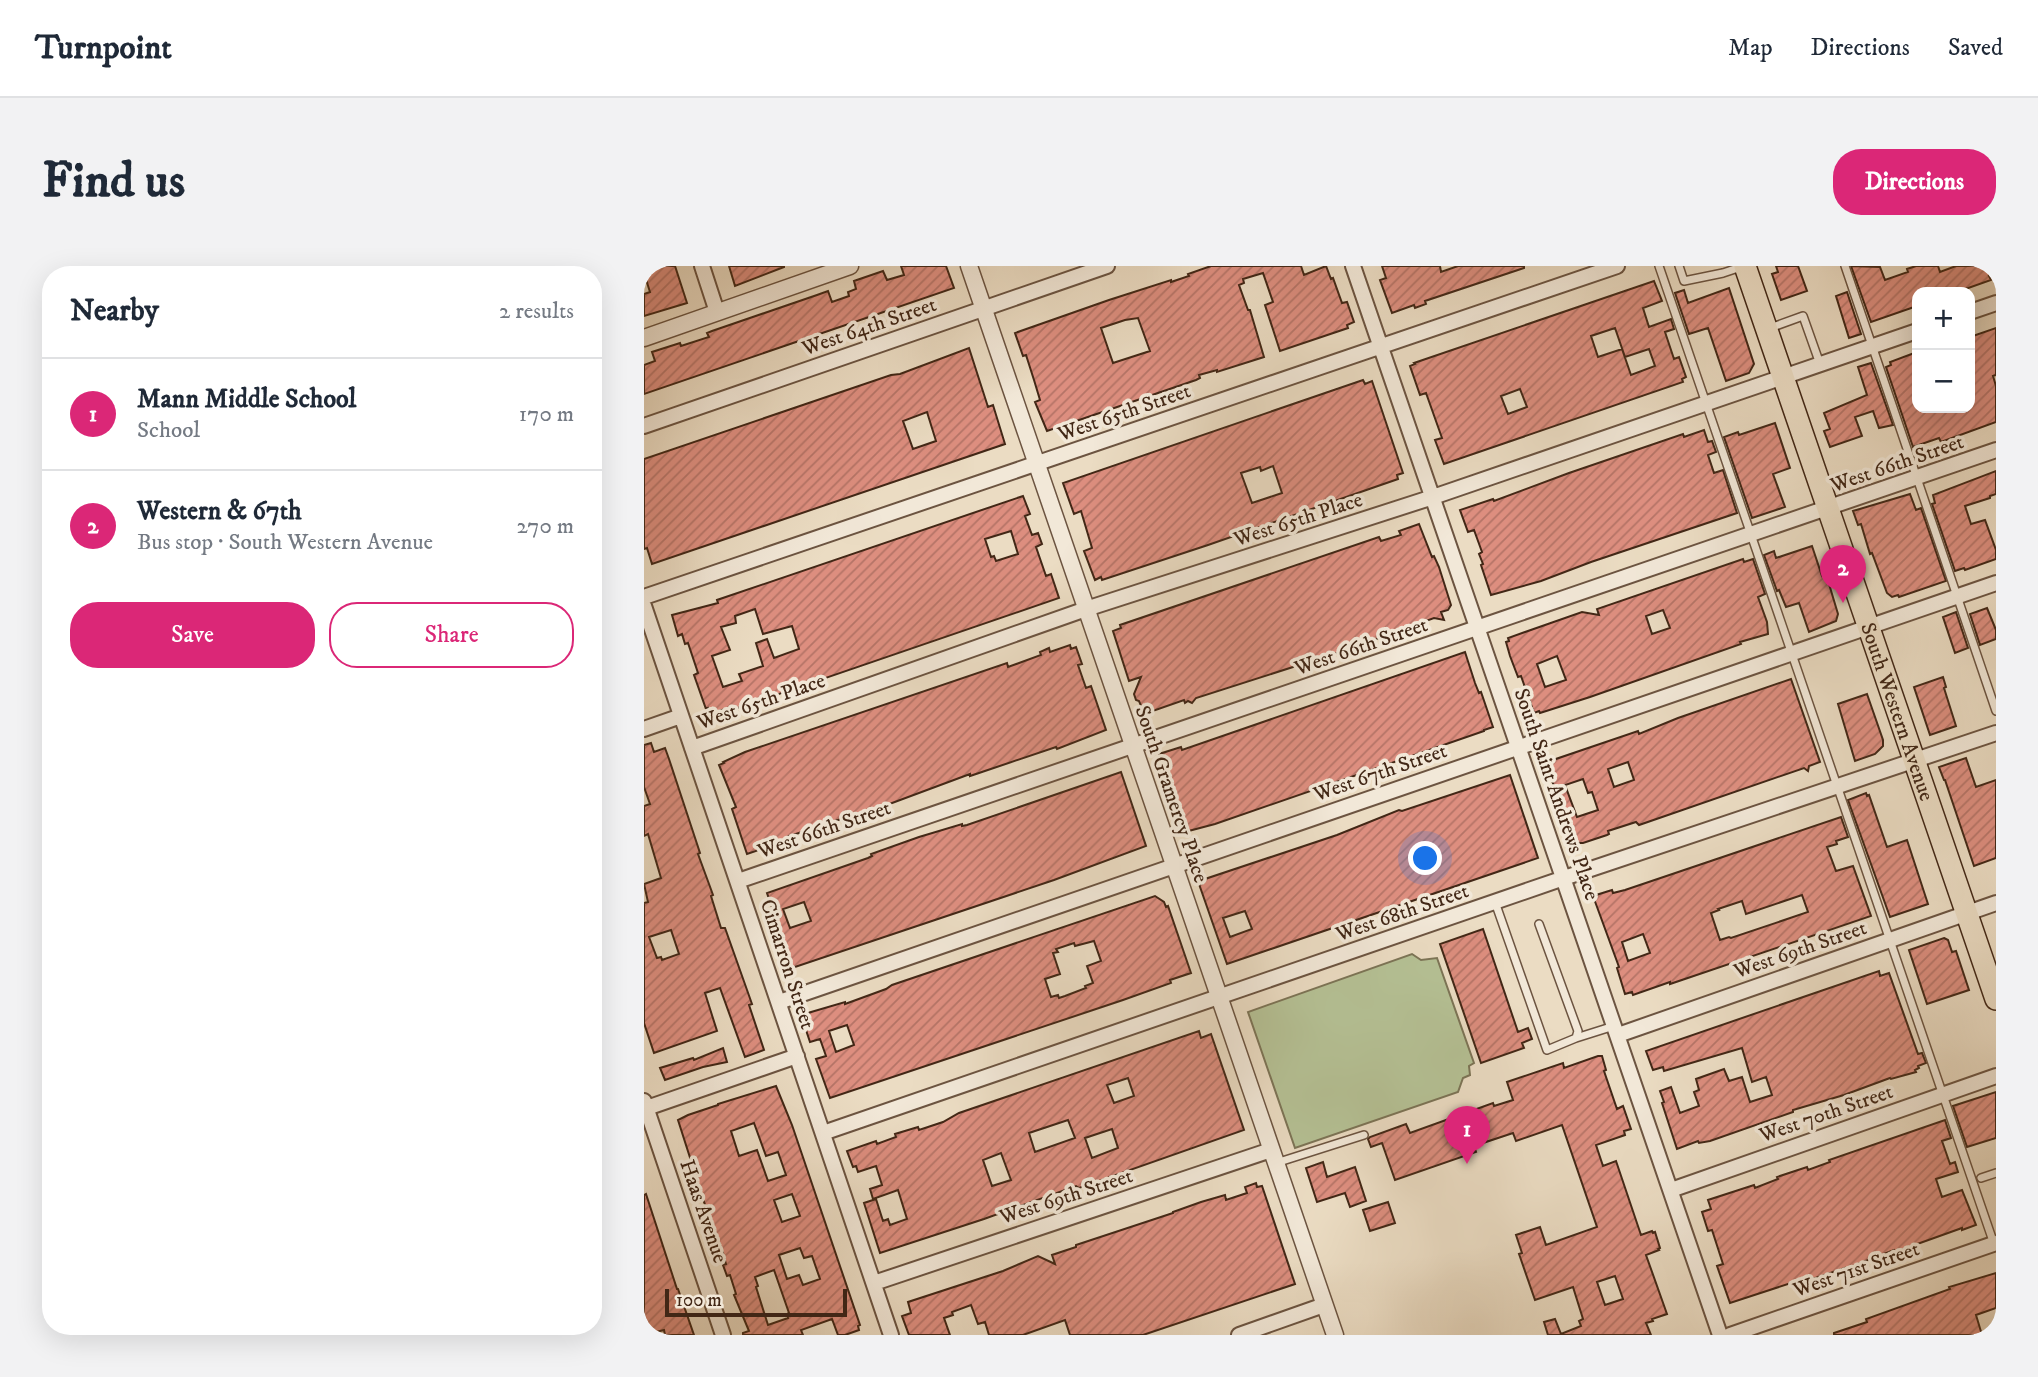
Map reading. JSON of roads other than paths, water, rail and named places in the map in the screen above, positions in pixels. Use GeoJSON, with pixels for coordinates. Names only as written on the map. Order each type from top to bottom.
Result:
{"type":"FeatureCollection","features":[{"type":"Feature","properties":{"kind":"main road","name":"South Western Avenue"},"geometry":{"type":"LineString","coordinates":[[1744,266],[1967,913],[1992,974],[1996,999]]}},
{"type":"Feature","properties":{"kind":"street"},"geometry":{"type":"LineString","coordinates":[[702,266],[717,312]]}},
{"type":"Feature","properties":{"kind":"street"},"geometry":{"type":"LineString","coordinates":[[644,338],[850,266]]}},
{"type":"Feature","properties":{"kind":"street","name":"South Gramercy Place"},"geometry":{"type":"LineString","coordinates":[[969,266],[1335,1335]]}},
{"type":"Feature","properties":{"kind":"street","name":"West 64th Street"},"geometry":{"type":"LineString","coordinates":[[644,426],[1107,266]]}},
{"type":"Feature","properties":{"kind":"street","name":"South Saint Andrews Place"},"geometry":{"type":"LineString","coordinates":[[1353,266],[1720,1335]]}},
{"type":"Feature","properties":{"kind":"street","name":"West 65th Street"},"geometry":{"type":"LineString","coordinates":[[644,597],[1617,266]]}},
{"type":"Feature","properties":{"kind":"street"},"geometry":{"type":"LineString","coordinates":[[1975,310],[1996,303]]}},
{"type":"Feature","properties":{"kind":"street","name":"West 65th Place"},"geometry":{"type":"LineString","coordinates":[[692,748],[1086,609],[1433,497],[1912,333]]}},
{"type":"Feature","properties":{"kind":"street","name":"West 66th Street"},"geometry":{"type":"LineString","coordinates":[[738,881],[1996,450]]}},
{"type":"Feature","properties":{"kind":"street","name":"West 67th Street"},"geometry":{"type":"LineString","coordinates":[[779,1002],[1996,583]]}},
{"type":"Feature","properties":{"kind":"street","name":"Cimarron Street"},"geometry":{"type":"LineString","coordinates":[[644,606],[891,1335]]}},
{"type":"Feature","properties":{"kind":"street","name":"West 65th Place"},"geometry":{"type":"LineString","coordinates":[[644,729],[681,716]]}},
{"type":"Feature","properties":{"kind":"street","name":"West 68th Street"},"geometry":{"type":"LineString","coordinates":[[823,1133],[1564,878],[1996,733]]}},
{"type":"Feature","properties":{"kind":"street","name":"West 69th Street"},"geometry":{"type":"LineString","coordinates":[[1616,1030],[1996,903]]}},
{"type":"Feature","properties":{"kind":"street"},"geometry":{"type":"LineString","coordinates":[[645,1106],[797,1056]]}},
{"type":"Feature","properties":{"kind":"street","name":"West 70th Street"},"geometry":{"type":"LineString","coordinates":[[1671,1190],[1996,1076]]}},
{"type":"Feature","properties":{"kind":"street","name":"Haas Avenue"},"geometry":{"type":"LineString","coordinates":[[645,1106],[723,1335]]}},
{"type":"Feature","properties":{"kind":"street","name":"West 69th Street"},"geometry":{"type":"LineString","coordinates":[[874,1283],[1274,1156]]}},
{"type":"Feature","properties":{"kind":"street","name":"West 71st Street"},"geometry":{"type":"LineString","coordinates":[[1730,1335],[1995,1243]]}},
{"type":"Feature","properties":{"kind":"street"},"geometry":{"type":"LineString","coordinates":[[1239,1335],[1324,1305]]}},
{"type":"Feature","properties":{"kind":"lane"},"geometry":{"type":"LineString","coordinates":[[1659,266],[1995,1243]]}},
{"type":"Feature","properties":{"kind":"lane"},"geometry":{"type":"LineString","coordinates":[[1679,266],[1684,281],[1744,266]]}},
{"type":"Feature","properties":{"kind":"lane"},"geometry":{"type":"LineString","coordinates":[[1845,266],[1996,711]]}},
{"type":"Feature","properties":{"kind":"lane"},"geometry":{"type":"LineString","coordinates":[[1766,329],[1803,316],[1820,365]]}},
{"type":"Feature","properties":{"kind":"lane"},"geometry":{"type":"LineString","coordinates":[[1495,902],[1547,1050],[1576,1038],[1616,1030]]}},
{"type":"Feature","properties":{"kind":"lane"},"geometry":{"type":"LineString","coordinates":[[1539,923],[1578,1031],[1576,1038]]}},
{"type":"Feature","properties":{"kind":"lane"},"geometry":{"type":"LineString","coordinates":[[1274,1156],[1364,1135]]}},
{"type":"Feature","properties":{"kind":"lane"},"geometry":{"type":"LineString","coordinates":[[1981,1178],[1996,1173]]}},
{"type":"Feature","properties":{"kind":"place","name":"Western & 67th"},"geometry":{"type":"Point","coordinates":[1843,603]}},
{"type":"Feature","properties":{"kind":"place","name":"Mann Middle School"},"geometry":{"type":"Point","coordinates":[1467,1164]}}]}
